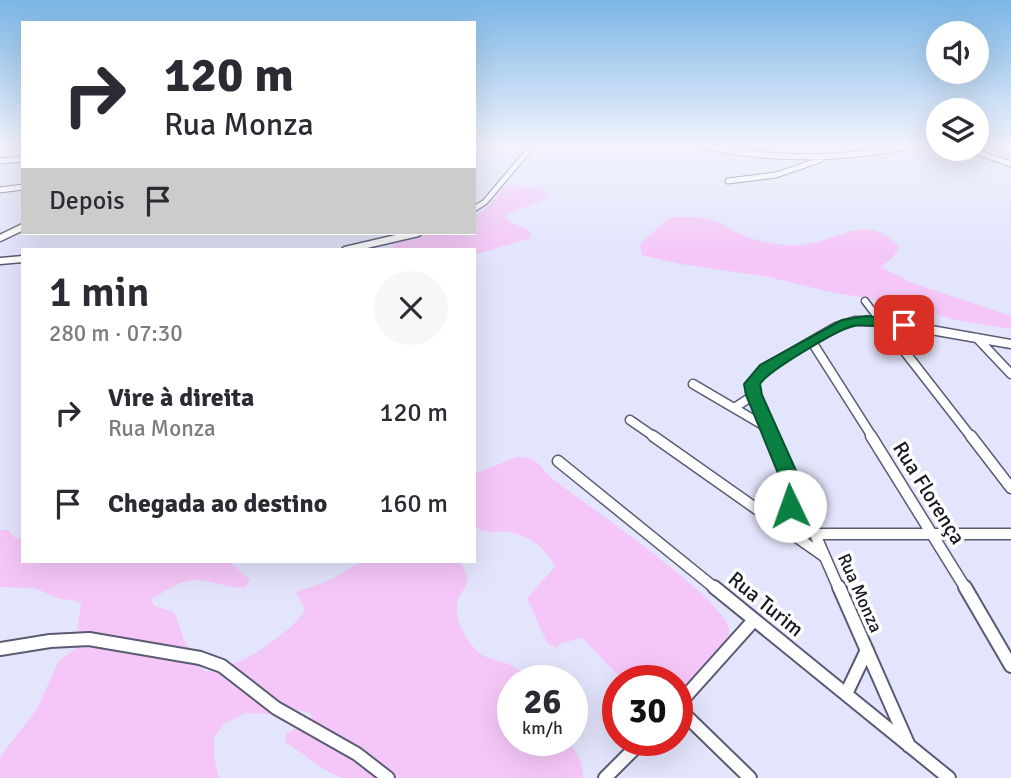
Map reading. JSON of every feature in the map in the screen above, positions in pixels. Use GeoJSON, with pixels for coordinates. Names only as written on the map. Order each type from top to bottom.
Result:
{"type":"FeatureCollection","features":[{"type":"Feature","properties":{"kind":"street"},"geometry":{"type":"LineString","coordinates":[[476,208],[485,202],[502,181]]}},
{"type":"Feature","properties":{"kind":"street"},"geometry":{"type":"LineString","coordinates":[[0,190],[21,187]]}},
{"type":"Feature","properties":{"kind":"street"},"geometry":{"type":"LineString","coordinates":[[0,238],[21,228]]}},
{"type":"Feature","properties":{"kind":"street"},"geometry":{"type":"LineString","coordinates":[[354,248],[409,235]]}},
{"type":"Feature","properties":{"kind":"street"},"geometry":{"type":"LineString","coordinates":[[0,261],[21,259]]}},
{"type":"Feature","properties":{"kind":"street"},"geometry":{"type":"LineString","coordinates":[[865,301],[1011,488]]}},
{"type":"Feature","properties":{"kind":"street"},"geometry":{"type":"LineString","coordinates":[[734,408],[754,395],[752,384],[765,368],[847,323],[880,321],[1011,344]]}},
{"type":"Feature","properties":{"kind":"street"},"geometry":{"type":"LineString","coordinates":[[976,338],[1011,374]]}},
{"type":"Feature","properties":{"kind":"street","name":"Rua Florença"},"geometry":{"type":"LineString","coordinates":[[812,342],[933,534],[1011,666]]}},
{"type":"Feature","properties":{"kind":"street"},"geometry":{"type":"LineString","coordinates":[[693,384],[768,428]]}},
{"type":"Feature","properties":{"kind":"street","name":"Rua Monza"},"geometry":{"type":"LineString","coordinates":[[754,395],[909,746]]}},
{"type":"Feature","properties":{"kind":"street"},"geometry":{"type":"LineString","coordinates":[[630,420],[825,557]]}},
{"type":"Feature","properties":{"kind":"street","name":"Rua Turim"},"geometry":{"type":"LineString","coordinates":[[558,461],[949,778]]}},
{"type":"Feature","properties":{"kind":"street"},"geometry":{"type":"LineString","coordinates":[[776,522],[797,495]]}},
{"type":"Feature","properties":{"kind":"street"},"geometry":{"type":"LineString","coordinates":[[816,534],[1011,534]]}},
{"type":"Feature","properties":{"kind":"street"},"geometry":{"type":"LineString","coordinates":[[693,688],[754,620]]}},
{"type":"Feature","properties":{"kind":"street"},"geometry":{"type":"LineString","coordinates":[[0,649],[50,641],[89,639],[200,658],[222,666],[276,708],[357,754],[388,778]]}},
{"type":"Feature","properties":{"kind":"street","name":"Rua Monza"},"geometry":{"type":"LineString","coordinates":[[846,694],[867,650]]}},
{"type":"Feature","properties":{"kind":"street"},"geometry":{"type":"LineString","coordinates":[[693,722],[750,778]]}},
{"type":"Feature","properties":{"kind":"street"},"geometry":{"type":"LineString","coordinates":[[605,778],[627,756]]}},
{"type":"Feature","properties":{"kind":"shaded area"},"geometry":{"type":"Polygon","coordinates":[[[506,186],[537,188],[549,194],[541,201],[507,214],[509,221],[531,233],[530,238],[476,254],[476,248],[394,248],[391,242],[425,235],[476,235],[476,215],[484,211],[506,186]]]}},
{"type":"Feature","properties":{"kind":"shaded area"},"geometry":{"type":"Polygon","coordinates":[[[670,217],[713,220],[751,238],[783,245],[813,243],[862,229],[874,231],[886,236],[899,247],[893,257],[881,267],[912,283],[1011,316],[1011,329],[959,321],[906,305],[826,291],[769,277],[680,264],[642,255],[640,244],[670,217]]]}},
{"type":"Feature","properties":{"kind":"shaded area"},"geometry":{"type":"Polygon","coordinates":[[[517,457],[536,461],[552,478],[679,574],[721,614],[729,629],[729,636],[698,690],[699,694],[693,698],[693,665],[608,665],[582,638],[561,643],[557,648],[547,643],[527,598],[555,567],[551,560],[536,543],[523,536],[507,532],[488,532],[476,528],[476,473],[517,457]]]}},
{"type":"Feature","properties":{"kind":"shaded area"},"geometry":{"type":"Polygon","coordinates":[[[0,530],[8,530],[16,539],[21,538],[21,563],[231,563],[250,580],[246,587],[191,580],[173,586],[151,599],[154,606],[172,611],[176,616],[184,641],[206,672],[238,662],[265,647],[294,624],[305,610],[296,592],[326,582],[359,563],[461,563],[467,577],[457,606],[461,627],[469,641],[484,656],[510,665],[497,665],[497,756],[578,756],[583,778],[343,778],[320,767],[285,742],[286,733],[312,723],[311,713],[298,710],[269,714],[245,713],[224,724],[214,738],[214,757],[219,778],[0,778],[0,757],[37,709],[58,662],[86,640],[77,628],[81,605],[78,601],[60,599],[35,588],[0,587],[0,530]]]}},
{"type":"Feature","properties":{"kind":"route"},"geometry":{"type":"LineString","coordinates":[[790,506],[797,495],[754,395],[752,384],[757,376],[765,368],[847,323],[867,320],[904,325]]}}]}
